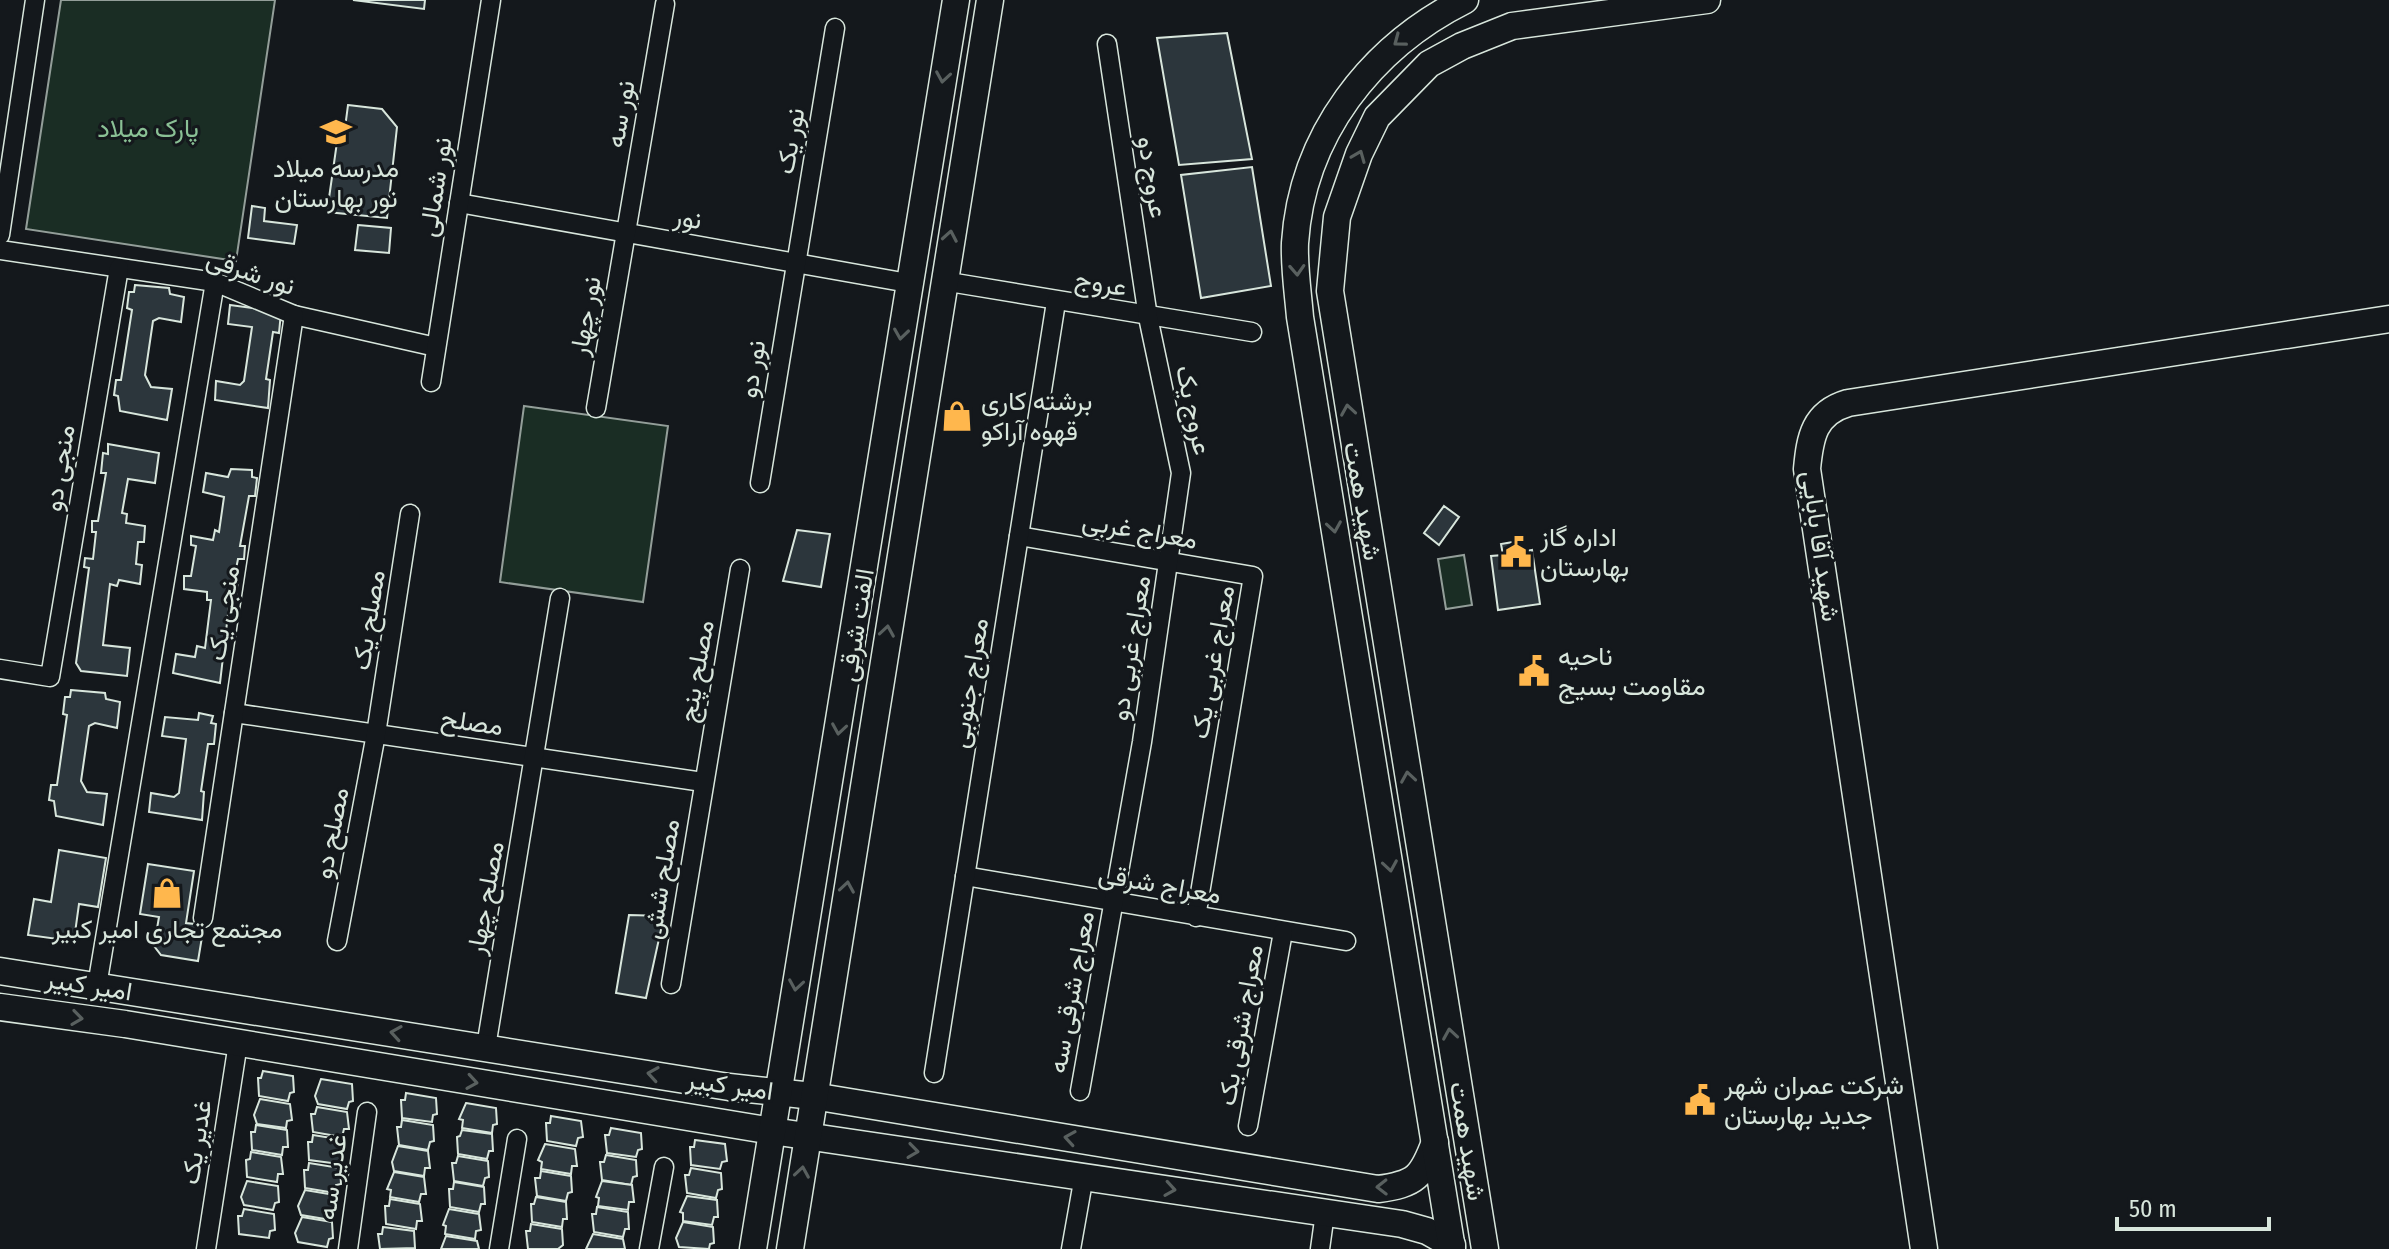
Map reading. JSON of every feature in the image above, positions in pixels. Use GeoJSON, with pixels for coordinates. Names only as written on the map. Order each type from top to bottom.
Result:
{"type":"FeatureCollection","features":[{"type":"Feature","properties":{"kind":"street"},"geometry":{"type":"LineString","coordinates":[[0,235],[8,127],[35,0]]}},
{"type":"Feature","properties":{"kind":"street","name":"نور شمالی"},"geometry":{"type":"LineString","coordinates":[[431,382],[491,0]]}},
{"type":"Feature","properties":{"kind":"street","name":"الفت شرقی"},"geometry":{"type":"LineString","coordinates":[[753,1249],[871,535],[954,0]]}},
{"type":"Feature","properties":{"kind":"street","name":"الفت شرقی"},"geometry":{"type":"LineString","coordinates":[[790,1249],[990,0]]}},
{"type":"Feature","properties":{"kind":"street","name":"شهید همت"},"geometry":{"type":"LineString","coordinates":[[1452,1247],[1300,317],[1295,243],[1318,152],[1352,88],[1385,52],[1432,16],[1465,0]]}},
{"type":"Feature","properties":{"kind":"street","name":"شهید همت"},"geometry":{"type":"LineString","coordinates":[[1485,1249],[1330,291],[1337,217],[1377,117],[1429,64],[1462,46],[1512,26],[1707,0]]}},
{"type":"Feature","properties":{"kind":"street","name":"نور سه"},"geometry":{"type":"LineString","coordinates":[[625,233],[665,4]]}},
{"type":"Feature","properties":{"kind":"street","name":"نور یک"},"geometry":{"type":"LineString","coordinates":[[795,263],[835,28]]}},
{"type":"Feature","properties":{"kind":"street","name":"عروج دو"},"geometry":{"type":"LineString","coordinates":[[1107,44],[1148,317]]}},
{"type":"Feature","properties":{"kind":"street","name":"نور"},"geometry":{"type":"LineString","coordinates":[[459,203],[908,283]]}},
{"type":"Feature","properties":{"kind":"street","name":"نور چهار"},"geometry":{"type":"LineString","coordinates":[[596,408],[625,233]]}},
{"type":"Feature","properties":{"kind":"street","name":"نور شرقی"},"geometry":{"type":"LineString","coordinates":[[0,250],[215,282],[294,315],[436,347]]}},
{"type":"Feature","properties":{"kind":"street","name":"نور دو"},"geometry":{"type":"LineString","coordinates":[[760,483],[795,263]]}},
{"type":"Feature","properties":{"kind":"street","name":"منجی دو"},"geometry":{"type":"LineString","coordinates":[[0,669],[50,677],[119,268]]}},
{"type":"Feature","properties":{"kind":"street","name":"عروج"},"geometry":{"type":"LineString","coordinates":[[943,281],[1252,332]]}},
{"type":"Feature","properties":{"kind":"street"},"geometry":{"type":"LineString","coordinates":[[97,986],[215,282]]}},
{"type":"Feature","properties":{"kind":"street","name":"معراج جنوبی"},"geometry":{"type":"LineString","coordinates":[[934,1073],[1056,302]]}},
{"type":"Feature","properties":{"kind":"street","name":"منجی یک"},"geometry":{"type":"LineString","coordinates":[[203,918],[294,315]]}},
{"type":"Feature","properties":{"kind":"street","name":"عروج یک"},"geometry":{"type":"LineString","coordinates":[[1148,317],[1181,473],[1170,561]]}},
{"type":"Feature","properties":{"kind":"street","name":"شهید آقا بابایی"},"geometry":{"type":"LineString","coordinates":[[1924,1249],[1807,469],[1814,429],[1822,414],[1848,403],[2389,319]]}},
{"type":"Feature","properties":{"kind":"street","name":"مصلح یک"},"geometry":{"type":"LineString","coordinates":[[376,734],[410,514]]}},
{"type":"Feature","properties":{"kind":"street","name":"معراج غربی"},"geometry":{"type":"LineString","coordinates":[[1019,536],[1253,576]]}},
{"type":"Feature","properties":{"kind":"street","name":"معراج غربی دو"},"geometry":{"type":"LineString","coordinates":[[1113,902],[1170,561]]}},
{"type":"Feature","properties":{"kind":"street","name":"مصلح پنج"},"geometry":{"type":"LineString","coordinates":[[703,782],[740,569]]}},
{"type":"Feature","properties":{"kind":"street","name":"معراج غربی یک"},"geometry":{"type":"LineString","coordinates":[[1196,917],[1253,576]]}},
{"type":"Feature","properties":{"kind":"street","name":"مصلح چهار"},"geometry":{"type":"LineString","coordinates":[[486,1047],[560,598]]}},
{"type":"Feature","properties":{"kind":"street","name":"مصلح"},"geometry":{"type":"LineString","coordinates":[[234,713],[703,782]]}},
{"type":"Feature","properties":{"kind":"street","name":"مصلح دو"},"geometry":{"type":"LineString","coordinates":[[337,941],[376,734]]}},
{"type":"Feature","properties":{"kind":"street","name":"مصلح شش"},"geometry":{"type":"LineString","coordinates":[[671,984],[703,782]]}},
{"type":"Feature","properties":{"kind":"street","name":"معراج شرقی"},"geometry":{"type":"LineString","coordinates":[[965,876],[1346,941]]}},
{"type":"Feature","properties":{"kind":"street","name":"معراج شرقی سه"},"geometry":{"type":"LineString","coordinates":[[1080,1091],[1113,902]]}},
{"type":"Feature","properties":{"kind":"street","name":"معراج شرقی یک"},"geometry":{"type":"LineString","coordinates":[[1248,1126],[1283,932]]}},
{"type":"Feature","properties":{"kind":"street","name":"امیر کبیر"},"geometry":{"type":"LineString","coordinates":[[0,971],[813,1096],[1378,1189],[1401,1186],[1417,1179],[1435,1142]]}},
{"type":"Feature","properties":{"kind":"street","name":"امیر کبیر"},"geometry":{"type":"LineString","coordinates":[[0,1007],[772,1131],[1416,1228],[1452,1247]]}},
{"type":"Feature","properties":{"kind":"street","name":"غدیر یک"},"geometry":{"type":"LineString","coordinates":[[206,1249],[238,1043]]}},
{"type":"Feature","properties":{"kind":"street","name":"غدیر سه"},"geometry":{"type":"LineString","coordinates":[[348,1249],[367,1112]]}},
{"type":"Feature","properties":{"kind":"street"},"geometry":{"type":"LineString","coordinates":[[499,1249],[517,1139]]}},
{"type":"Feature","properties":{"kind":"street"},"geometry":{"type":"LineString","coordinates":[[649,1249],[664,1167]]}},
{"type":"Feature","properties":{"kind":"street"},"geometry":{"type":"LineString","coordinates":[[1071,1249],[1084,1176]]}},
{"type":"Feature","properties":{"kind":"street"},"geometry":{"type":"LineString","coordinates":[[1320,1249],[1325,1213]]}},
{"type":"Feature","properties":{"kind":"green space","name":"پارک میلاد"},"geometry":{"type":"Polygon","coordinates":[[[61,0],[275,0],[236,261],[26,229],[61,0]]]}},
{"type":"Feature","properties":{"kind":"green space"},"geometry":{"type":"Polygon","coordinates":[[[524,406],[668,426],[643,602],[500,582],[524,406]]]}},
{"type":"Feature","properties":{"kind":"green space"},"geometry":{"type":"Polygon","coordinates":[[[1464,555],[1472,605],[1446,609],[1438,559],[1464,555]]]}},
{"type":"Feature","properties":{"kind":"building"},"geometry":{"type":"Polygon","coordinates":[[[353,0],[425,0],[424,9],[353,0]]]}},
{"type":"Feature","properties":{"kind":"building"},"geometry":{"type":"Polygon","coordinates":[[[1227,33],[1252,159],[1179,165],[1157,38],[1227,33]]]}},
{"type":"Feature","properties":{"kind":"building"},"geometry":{"type":"Polygon","coordinates":[[[348,105],[382,109],[397,127],[387,218],[327,212],[339,128],[345,128],[348,105]]]}},
{"type":"Feature","properties":{"kind":"building"},"geometry":{"type":"Polygon","coordinates":[[[1252,167],[1271,286],[1201,298],[1181,175],[1252,167]]]}},
{"type":"Feature","properties":{"kind":"building"},"geometry":{"type":"Polygon","coordinates":[[[252,206],[265,208],[264,221],[297,225],[294,244],[248,238],[252,206]]]}},
{"type":"Feature","properties":{"kind":"building"},"geometry":{"type":"Polygon","coordinates":[[[358,225],[391,228],[389,253],[355,250],[358,225]]]}},
{"type":"Feature","properties":{"kind":"building"},"geometry":{"type":"Polygon","coordinates":[[[135,285],[169,288],[170,294],[184,297],[181,322],[159,318],[153,321],[145,375],[151,387],[172,389],[167,420],[120,411],[118,396],[114,395],[116,380],[121,380],[132,310],[127,308],[129,292],[134,292],[135,285]]]}},
{"type":"Feature","properties":{"kind":"building"},"geometry":{"type":"Polygon","coordinates":[[[230,305],[281,312],[279,333],[273,332],[266,379],[270,380],[268,408],[215,400],[216,381],[240,385],[244,381],[252,327],[228,324],[230,305]]]}},
{"type":"Feature","properties":{"kind":"building"},"geometry":{"type":"Polygon","coordinates":[[[108,444],[159,453],[155,483],[128,479],[122,513],[127,514],[126,523],[145,526],[144,542],[138,542],[136,564],[142,565],[140,584],[119,580],[117,586],[110,584],[103,645],[130,648],[127,676],[81,671],[76,663],[89,568],[84,567],[85,558],[93,559],[96,532],[92,532],[92,521],[98,521],[106,473],[101,473],[103,453],[108,454],[108,444]]]}},
{"type":"Feature","properties":{"kind":"building"},"geometry":{"type":"Polygon","coordinates":[[[231,469],[252,470],[252,477],[257,478],[255,496],[249,496],[240,546],[245,546],[244,559],[238,559],[233,584],[238,584],[236,597],[230,597],[220,683],[173,673],[176,654],[195,657],[197,646],[205,648],[211,600],[207,600],[207,592],[184,589],[184,576],[191,576],[196,546],[191,545],[191,536],[213,540],[215,530],[219,532],[224,497],[203,492],[206,473],[228,477],[231,469]]]}},
{"type":"Feature","properties":{"kind":"building"},"geometry":{"type":"Polygon","coordinates":[[[1444,506],[1459,517],[1439,545],[1424,533],[1444,506]]]}},
{"type":"Feature","properties":{"kind":"building"},"geometry":{"type":"Polygon","coordinates":[[[797,530],[830,534],[821,587],[783,581],[797,530]]]}},
{"type":"Feature","properties":{"kind":"building"},"geometry":{"type":"Polygon","coordinates":[[[1519,541],[1521,552],[1532,550],[1540,604],[1498,610],[1491,556],[1503,555],[1501,544],[1519,541]]]}},
{"type":"Feature","properties":{"kind":"building"},"geometry":{"type":"Polygon","coordinates":[[[71,690],[105,693],[106,699],[120,702],[117,728],[95,723],[89,726],[81,781],[87,792],[107,794],[103,825],[56,816],[54,801],[49,800],[51,785],[57,785],[67,715],[63,714],[65,697],[70,697],[71,690]]]}},
{"type":"Feature","properties":{"kind":"building"},"geometry":{"type":"Polygon","coordinates":[[[199,713],[213,716],[211,723],[216,724],[214,744],[208,744],[201,791],[204,792],[202,820],[149,812],[151,793],[174,797],[179,793],[186,739],[162,736],[165,717],[198,720],[199,713]]]}},
{"type":"Feature","properties":{"kind":"building","name":"مجتمع تجاری امیر کبیر"},"geometry":{"type":"Polygon","coordinates":[[[59,850],[106,858],[98,907],[79,904],[75,933],[65,940],[28,935],[34,899],[51,902],[59,850]]]}},
{"type":"Feature","properties":{"kind":"building","name":"مجتمع تجاری امیر کبیر"},"geometry":{"type":"Polygon","coordinates":[[[148,864],[194,871],[186,923],[204,925],[198,961],[161,955],[154,946],[159,917],[140,914],[148,864]]]}},
{"type":"Feature","properties":{"kind":"building"},"geometry":{"type":"Polygon","coordinates":[[[629,915],[664,916],[646,998],[616,993],[629,915]]]}},
{"type":"Feature","properties":{"kind":"building"},"geometry":{"type":"Polygon","coordinates":[[[263,1071],[293,1076],[294,1092],[290,1093],[288,1101],[259,1096],[258,1078],[261,1078],[263,1071]]]}},
{"type":"Feature","properties":{"kind":"building"},"geometry":{"type":"Polygon","coordinates":[[[321,1079],[352,1084],[353,1101],[349,1102],[347,1109],[318,1104],[315,1096],[321,1079]]]}},
{"type":"Feature","properties":{"kind":"building"},"geometry":{"type":"Polygon","coordinates":[[[406,1093],[436,1098],[437,1114],[433,1115],[432,1122],[402,1118],[401,1100],[405,1100],[406,1093]]]}},
{"type":"Feature","properties":{"kind":"building"},"geometry":{"type":"Polygon","coordinates":[[[260,1099],[290,1104],[292,1120],[287,1121],[286,1128],[257,1124],[254,1115],[260,1099]]]}},
{"type":"Feature","properties":{"kind":"building"},"geometry":{"type":"Polygon","coordinates":[[[466,1103],[496,1108],[497,1124],[493,1125],[492,1133],[462,1128],[463,1120],[459,1119],[466,1103]]]}},
{"type":"Feature","properties":{"kind":"building"},"geometry":{"type":"Polygon","coordinates":[[[317,1107],[347,1112],[349,1129],[344,1129],[342,1137],[313,1132],[311,1114],[315,1114],[317,1107]]]}},
{"type":"Feature","properties":{"kind":"building"},"geometry":{"type":"Polygon","coordinates":[[[551,1116],[581,1121],[583,1137],[578,1138],[576,1146],[547,1141],[546,1123],[550,1123],[551,1116]]]}},
{"type":"Feature","properties":{"kind":"building"},"geometry":{"type":"Polygon","coordinates":[[[402,1120],[433,1125],[434,1141],[430,1142],[428,1150],[399,1145],[397,1127],[401,1127],[402,1120]]]}},
{"type":"Feature","properties":{"kind":"building"},"geometry":{"type":"Polygon","coordinates":[[[256,1125],[287,1130],[288,1147],[283,1147],[282,1155],[252,1150],[251,1132],[255,1132],[256,1125]]]}},
{"type":"Feature","properties":{"kind":"building"},"geometry":{"type":"Polygon","coordinates":[[[611,1128],[641,1133],[642,1149],[638,1150],[636,1157],[607,1153],[605,1135],[609,1135],[611,1128]]]}},
{"type":"Feature","properties":{"kind":"building"},"geometry":{"type":"Polygon","coordinates":[[[462,1130],[492,1134],[493,1151],[489,1151],[487,1159],[458,1154],[457,1137],[462,1130]]]}},
{"type":"Feature","properties":{"kind":"building"},"geometry":{"type":"Polygon","coordinates":[[[313,1135],[344,1140],[345,1156],[340,1157],[339,1164],[309,1160],[308,1142],[312,1142],[313,1135]]]}},
{"type":"Feature","properties":{"kind":"building"},"geometry":{"type":"Polygon","coordinates":[[[695,1140],[725,1144],[727,1161],[722,1162],[720,1169],[691,1165],[690,1147],[694,1147],[695,1140]]]}},
{"type":"Feature","properties":{"kind":"building"},"geometry":{"type":"Polygon","coordinates":[[[545,1144],[575,1149],[577,1166],[572,1166],[571,1174],[541,1169],[542,1162],[538,1160],[545,1144]]]}},
{"type":"Feature","properties":{"kind":"building"},"geometry":{"type":"Polygon","coordinates":[[[398,1146],[428,1151],[430,1168],[425,1168],[424,1176],[394,1171],[392,1162],[398,1146]]]}},
{"type":"Feature","properties":{"kind":"building"},"geometry":{"type":"Polygon","coordinates":[[[251,1152],[281,1157],[283,1174],[278,1174],[277,1182],[247,1177],[246,1160],[250,1159],[251,1152]]]}},
{"type":"Feature","properties":{"kind":"building"},"geometry":{"type":"Polygon","coordinates":[[[606,1155],[636,1160],[637,1176],[633,1177],[631,1185],[602,1180],[600,1162],[604,1162],[606,1155]]]}},
{"type":"Feature","properties":{"kind":"building"},"geometry":{"type":"Polygon","coordinates":[[[458,1156],[488,1161],[489,1177],[485,1178],[483,1186],[454,1181],[452,1163],[456,1163],[458,1156]]]}},
{"type":"Feature","properties":{"kind":"building"},"geometry":{"type":"Polygon","coordinates":[[[309,1163],[340,1168],[341,1184],[336,1185],[335,1193],[305,1188],[304,1170],[308,1170],[309,1163]]]}},
{"type":"Feature","properties":{"kind":"building"},"geometry":{"type":"Polygon","coordinates":[[[691,1168],[721,1173],[722,1189],[718,1190],[716,1198],[687,1193],[685,1175],[689,1175],[691,1168]]]}},
{"type":"Feature","properties":{"kind":"building"},"geometry":{"type":"Polygon","coordinates":[[[541,1171],[571,1176],[572,1192],[568,1193],[566,1201],[537,1196],[535,1178],[540,1178],[541,1171]]]}},
{"type":"Feature","properties":{"kind":"building"},"geometry":{"type":"Polygon","coordinates":[[[394,1172],[424,1177],[426,1194],[421,1194],[419,1202],[390,1197],[391,1190],[387,1189],[394,1172]]]}},
{"type":"Feature","properties":{"kind":"building"},"geometry":{"type":"Polygon","coordinates":[[[247,1181],[278,1186],[279,1202],[275,1203],[273,1210],[244,1205],[241,1197],[247,1181]]]}},
{"type":"Feature","properties":{"kind":"building"},"geometry":{"type":"Polygon","coordinates":[[[602,1181],[632,1185],[634,1202],[629,1202],[628,1210],[598,1206],[599,1198],[596,1197],[602,1181]]]}},
{"type":"Feature","properties":{"kind":"building"},"geometry":{"type":"Polygon","coordinates":[[[454,1182],[484,1187],[485,1204],[481,1204],[479,1212],[450,1207],[449,1189],[453,1189],[454,1182]]]}},
{"type":"Feature","properties":{"kind":"building"},"geometry":{"type":"Polygon","coordinates":[[[305,1190],[335,1195],[337,1211],[332,1212],[331,1220],[301,1215],[298,1206],[305,1190]]]}},
{"type":"Feature","properties":{"kind":"building"},"geometry":{"type":"Polygon","coordinates":[[[687,1196],[717,1200],[718,1217],[714,1217],[712,1225],[683,1221],[683,1213],[680,1212],[687,1196]]]}},
{"type":"Feature","properties":{"kind":"building"},"geometry":{"type":"Polygon","coordinates":[[[536,1197],[566,1202],[567,1219],[563,1219],[562,1227],[532,1222],[531,1204],[534,1204],[536,1197]]]}},
{"type":"Feature","properties":{"kind":"building"},"geometry":{"type":"Polygon","coordinates":[[[390,1199],[420,1204],[422,1221],[417,1221],[416,1229],[386,1224],[385,1206],[389,1206],[390,1199]]]}},
{"type":"Feature","properties":{"kind":"building"},"geometry":{"type":"Polygon","coordinates":[[[597,1207],[628,1212],[629,1229],[625,1229],[623,1237],[594,1232],[592,1214],[596,1214],[597,1207]]]}},
{"type":"Feature","properties":{"kind":"building"},"geometry":{"type":"Polygon","coordinates":[[[244,1209],[274,1214],[275,1230],[270,1231],[269,1238],[239,1234],[238,1216],[242,1216],[244,1209]]]}},
{"type":"Feature","properties":{"kind":"building"},"geometry":{"type":"Polygon","coordinates":[[[449,1209],[479,1214],[481,1230],[476,1231],[475,1239],[445,1234],[446,1226],[443,1225],[449,1209]]]}},
{"type":"Feature","properties":{"kind":"building"},"geometry":{"type":"Polygon","coordinates":[[[302,1217],[332,1222],[333,1238],[329,1239],[327,1247],[298,1242],[295,1233],[302,1217]]]}},
{"type":"Feature","properties":{"kind":"building"},"geometry":{"type":"Polygon","coordinates":[[[683,1222],[713,1227],[714,1243],[710,1244],[709,1249],[679,1247],[676,1238],[683,1222]]]}},
{"type":"Feature","properties":{"kind":"building"},"geometry":{"type":"Polygon","coordinates":[[[531,1224],[562,1229],[563,1245],[558,1249],[528,1249],[526,1231],[530,1231],[531,1224]]]}},
{"type":"Feature","properties":{"kind":"building"},"geometry":{"type":"Polygon","coordinates":[[[383,1227],[414,1231],[415,1248],[380,1249],[378,1234],[382,1234],[383,1227]]]}},
{"type":"Feature","properties":{"kind":"building"},"geometry":{"type":"Polygon","coordinates":[[[593,1234],[623,1239],[625,1249],[586,1249],[593,1234]]]}},
{"type":"Feature","properties":{"kind":"building"},"geometry":{"type":"Polygon","coordinates":[[[446,1236],[477,1241],[479,1249],[441,1249],[446,1236]]]}},
{"type":"Feature","properties":{"kind":"place","name":"مدرسه میلاد نور بهارستان"},"geometry":{"type":"Point","coordinates":[336,132]}},
{"type":"Feature","properties":{"kind":"place","name":"برشته کاری قهوه آراکو"},"geometry":{"type":"Point","coordinates":[957,416]}},
{"type":"Feature","properties":{"kind":"place","name":"اداره گاز بهارستان"},"geometry":{"type":"Point","coordinates":[1516,552]}},
{"type":"Feature","properties":{"kind":"place","name":"ناحیه مقاومت بسیج"},"geometry":{"type":"Point","coordinates":[1534,671]}},
{"type":"Feature","properties":{"kind":"place","name":"مجتمع تجاری امیر کبیر"},"geometry":{"type":"Point","coordinates":[167,893]}},
{"type":"Feature","properties":{"kind":"place","name":"شرکت عمران شهر جدید بهارستان"},"geometry":{"type":"Point","coordinates":[1700,1100]}}]}
